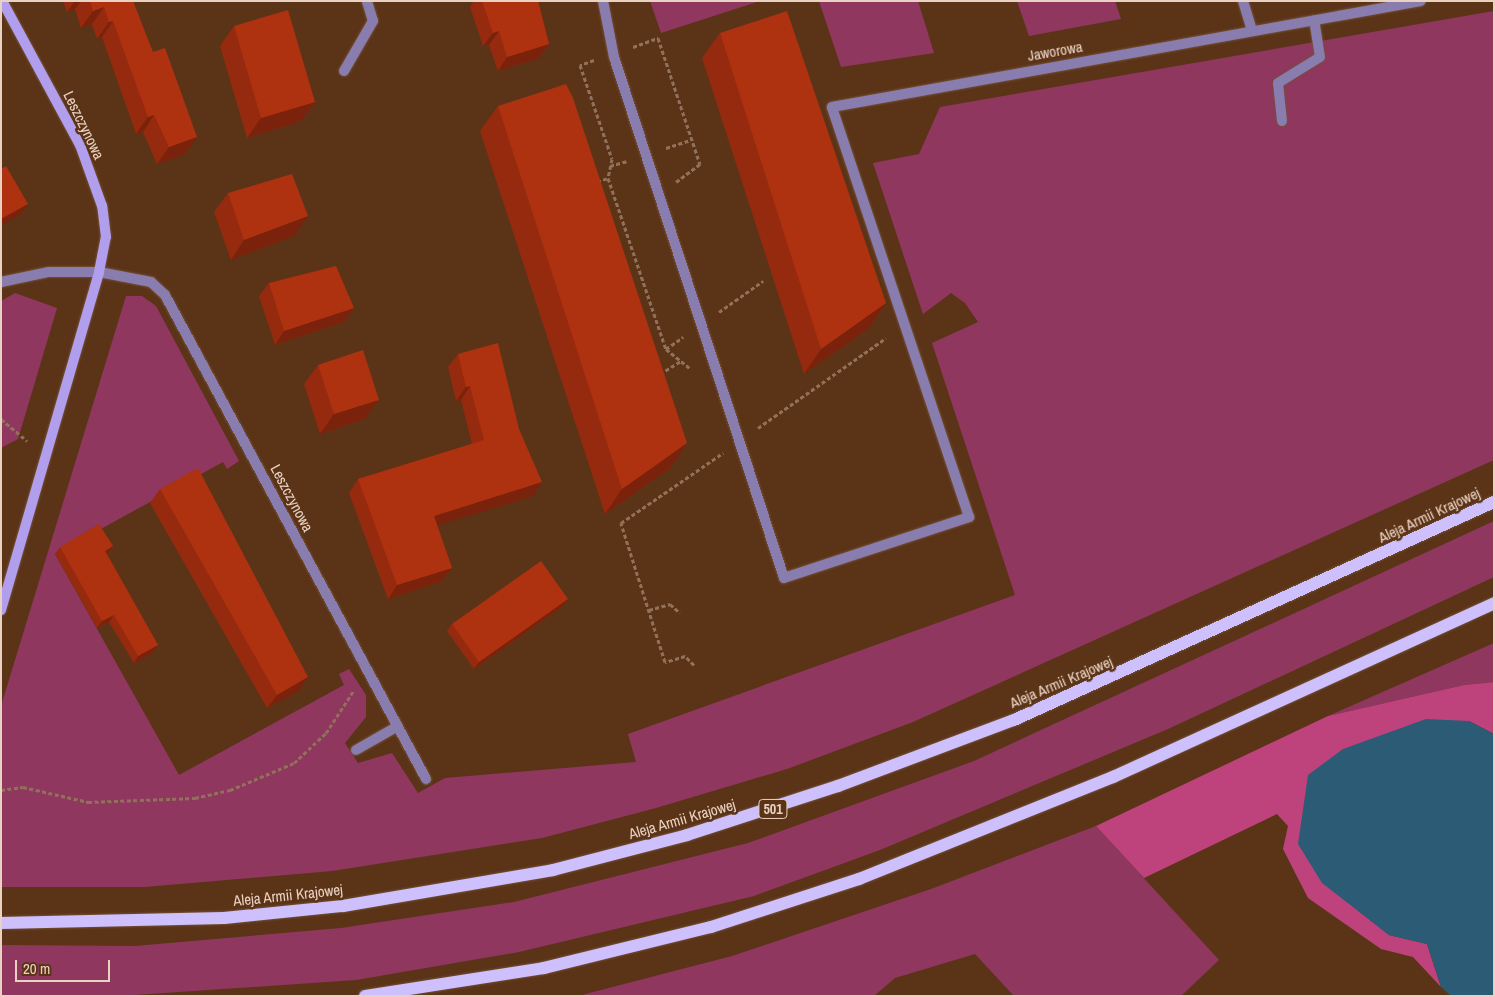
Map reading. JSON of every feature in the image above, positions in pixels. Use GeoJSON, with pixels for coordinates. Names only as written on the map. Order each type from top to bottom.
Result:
{"type":"FeatureCollection","features":[{"type":"Feature","properties":{"kind":"main road","name":"Aleja Armii Krajowej"},"geometry":{"type":"LineString","coordinates":[[1,923],[207,918],[343,906],[553,870],[687,836],[838,786],[1014,720],[1494,502]]}},
{"type":"Feature","properties":{"kind":"main road"},"geometry":{"type":"LineString","coordinates":[[365,996],[544,968],[711,927],[859,879],[1113,777],[1494,603]]}},
{"type":"Feature","properties":{"kind":"street","name":"Leszczynowa"},"geometry":{"type":"LineString","coordinates":[[1,610],[99,272],[106,237],[102,206],[80,145],[2,1]]}},
{"type":"Feature","properties":{"kind":"street"},"geometry":{"type":"LineString","coordinates":[[344,71],[373,22],[367,1]]}},
{"type":"Feature","properties":{"kind":"street"},"geometry":{"type":"LineString","coordinates":[[603,1],[612,28],[614,57],[784,578],[968,517],[905,325]]}},
{"type":"Feature","properties":{"kind":"street"},"geometry":{"type":"LineString","coordinates":[[1243,1],[1252,30]]}},
{"type":"Feature","properties":{"kind":"street","name":"Jaworowa"},"geometry":{"type":"LineString","coordinates":[[905,325],[832,107],[1421,1]]}},
{"type":"Feature","properties":{"kind":"street"},"geometry":{"type":"LineString","coordinates":[[1282,121],[1278,83],[1320,57],[1314,20]]}},
{"type":"Feature","properties":{"kind":"street","name":"Leszczynowa"},"geometry":{"type":"LineString","coordinates":[[1,282],[40,273],[99,272],[151,282],[165,295],[426,779]]}},
{"type":"Feature","properties":{"kind":"street"},"geometry":{"type":"LineString","coordinates":[[356,750],[398,726]]}},
{"type":"Feature","properties":{"kind":"path"},"geometry":{"type":"LineString","coordinates":[[610,166],[620,163]]}},
{"type":"Feature","properties":{"kind":"path"},"geometry":{"type":"LineString","coordinates":[[591,184],[608,178]]}},
{"type":"Feature","properties":{"kind":"path"},"geometry":{"type":"LineString","coordinates":[[701,324],[763,281]]}},
{"type":"Feature","properties":{"kind":"path"},"geometry":{"type":"LineString","coordinates":[[739,441],[905,325]]}},
{"type":"Feature","properties":{"kind":"path"},"geometry":{"type":"LineString","coordinates":[[666,349],[679,340]]}},
{"type":"Feature","properties":{"kind":"path"},"geometry":{"type":"LineString","coordinates":[[657,376],[681,361]]}},
{"type":"Feature","properties":{"kind":"path"},"geometry":{"type":"LineString","coordinates":[[1,419],[27,442]]}},
{"type":"Feature","properties":{"kind":"path"},"geometry":{"type":"LineString","coordinates":[[694,665],[685,656],[665,662],[621,523],[724,452]]}},
{"type":"Feature","properties":{"kind":"path"},"geometry":{"type":"LineString","coordinates":[[649,610],[670,604],[680,613]]}},
{"type":"Feature","properties":{"kind":"path"},"geometry":{"type":"LineString","coordinates":[[1,790],[23,787],[88,802],[195,798],[230,790],[294,763],[326,733],[351,692],[370,676]]}},
{"type":"Feature","properties":{"kind":"shaded area"},"geometry":{"type":"Polygon","coordinates":[[[650,1],[760,1],[661,33],[650,1]]]}},
{"type":"Feature","properties":{"kind":"shaded area"},"geometry":{"type":"Polygon","coordinates":[[[819,1],[918,1],[934,53],[841,67],[819,1]]]}},
{"type":"Feature","properties":{"kind":"shaded area"},"geometry":{"type":"Polygon","coordinates":[[[1017,1],[1115,1],[1121,19],[1029,36],[1017,1]]]}},
{"type":"Feature","properties":{"kind":"shaded area"},"geometry":{"type":"Polygon","coordinates":[[[1494,11],[1494,460],[913,722],[787,769],[656,808],[542,838],[332,871],[144,887],[1,887],[1,706],[126,296],[142,296],[156,306],[239,461],[227,469],[223,462],[55,554],[179,775],[344,685],[339,674],[349,669],[366,695],[366,717],[345,743],[358,763],[392,753],[418,793],[445,778],[636,762],[628,734],[1015,595],[932,343],[978,322],[965,303],[951,293],[923,314],[873,163],[919,154],[940,107],[1494,11]]]}},
{"type":"Feature","properties":{"kind":"shaded area"},"geometry":{"type":"Polygon","coordinates":[[[15,293],[57,308],[18,439],[1,448],[1,301],[15,293]]]}},
{"type":"Feature","properties":{"kind":"shaded area"},"geometry":{"type":"Polygon","coordinates":[[[1494,521],[1494,577],[1168,729],[880,850],[754,896],[519,952],[356,980],[134,995],[1,996],[1,945],[135,946],[341,928],[514,902],[748,843],[974,761],[1494,521]]]}},
{"type":"Feature","properties":{"kind":"shaded area"},"geometry":{"type":"Polygon","coordinates":[[[1494,643],[1494,682],[1464,685],[1328,716],[1494,643]]]}},
{"type":"Feature","properties":{"kind":"shaded area"},"geometry":{"type":"Polygon","coordinates":[[[1494,682],[1494,734],[1469,721],[1322,882],[1389,935],[1427,944],[1441,987],[1413,957],[1381,949],[1308,898],[1283,849],[1288,826],[1277,814],[1144,878],[1096,826],[1328,716],[1464,685],[1494,682]]]}},
{"type":"Feature","properties":{"kind":"shaded area"},"geometry":{"type":"Polygon","coordinates":[[[1096,826],[1219,960],[1181,996],[1014,996],[975,954],[895,978],[874,996],[578,996],[732,956],[931,889],[1096,826]]]}},
{"type":"Feature","properties":{"kind":"water"},"geometry":{"type":"Polygon","coordinates":[[[1426,719],[1469,721],[1494,734],[1494,996],[1451,996],[1441,987],[1427,944],[1389,935],[1322,883],[1298,844],[1308,775],[1343,749],[1426,719]]]}},
{"type":"Feature","properties":{"kind":"building"},"geometry":{"type":"Polygon","coordinates":[[[90,1],[133,1],[153,52],[165,48],[197,137],[169,147],[154,115],[148,117],[113,21],[109,22],[104,7],[93,11],[90,1]]]}},
{"type":"Feature","properties":{"kind":"building"},"geometry":{"type":"Polygon","coordinates":[[[482,1],[538,1],[549,44],[507,57],[499,31],[493,33],[482,1]]]}},
{"type":"Feature","properties":{"kind":"building"},"geometry":{"type":"Polygon","coordinates":[[[288,10],[315,102],[261,118],[234,26],[288,10]]]}},
{"type":"Feature","properties":{"kind":"building"},"geometry":{"type":"Polygon","coordinates":[[[787,11],[886,303],[821,349],[720,33],[787,11]]]}},
{"type":"Feature","properties":{"kind":"building"},"geometry":{"type":"Polygon","coordinates":[[[566,84],[573,98],[687,443],[622,489],[498,106],[566,84]]]}},
{"type":"Feature","properties":{"kind":"building"},"geometry":{"type":"Polygon","coordinates":[[[6,166],[28,204],[1,219],[1,169],[6,166]]]}},
{"type":"Feature","properties":{"kind":"building"},"geometry":{"type":"Polygon","coordinates":[[[292,174],[308,216],[244,240],[228,193],[292,174]]]}},
{"type":"Feature","properties":{"kind":"building"},"geometry":{"type":"Polygon","coordinates":[[[336,266],[354,308],[284,331],[269,283],[336,266]]]}},
{"type":"Feature","properties":{"kind":"building"},"geometry":{"type":"Polygon","coordinates":[[[498,343],[519,429],[542,482],[434,516],[452,568],[397,585],[358,479],[484,440],[470,386],[466,387],[458,354],[498,343]]]}},
{"type":"Feature","properties":{"kind":"building"},"geometry":{"type":"Polygon","coordinates":[[[363,350],[379,400],[334,414],[318,365],[363,350]]]}},
{"type":"Feature","properties":{"kind":"building"},"geometry":{"type":"Polygon","coordinates":[[[198,468],[308,677],[277,695],[160,489],[198,468]]]}},
{"type":"Feature","properties":{"kind":"building"},"geometry":{"type":"Polygon","coordinates":[[[99,524],[113,546],[105,551],[158,645],[138,656],[114,615],[102,621],[60,547],[99,524]]]}},
{"type":"Feature","properties":{"kind":"building"},"geometry":{"type":"Polygon","coordinates":[[[541,561],[568,599],[479,662],[452,624],[541,561]]]}}]}
